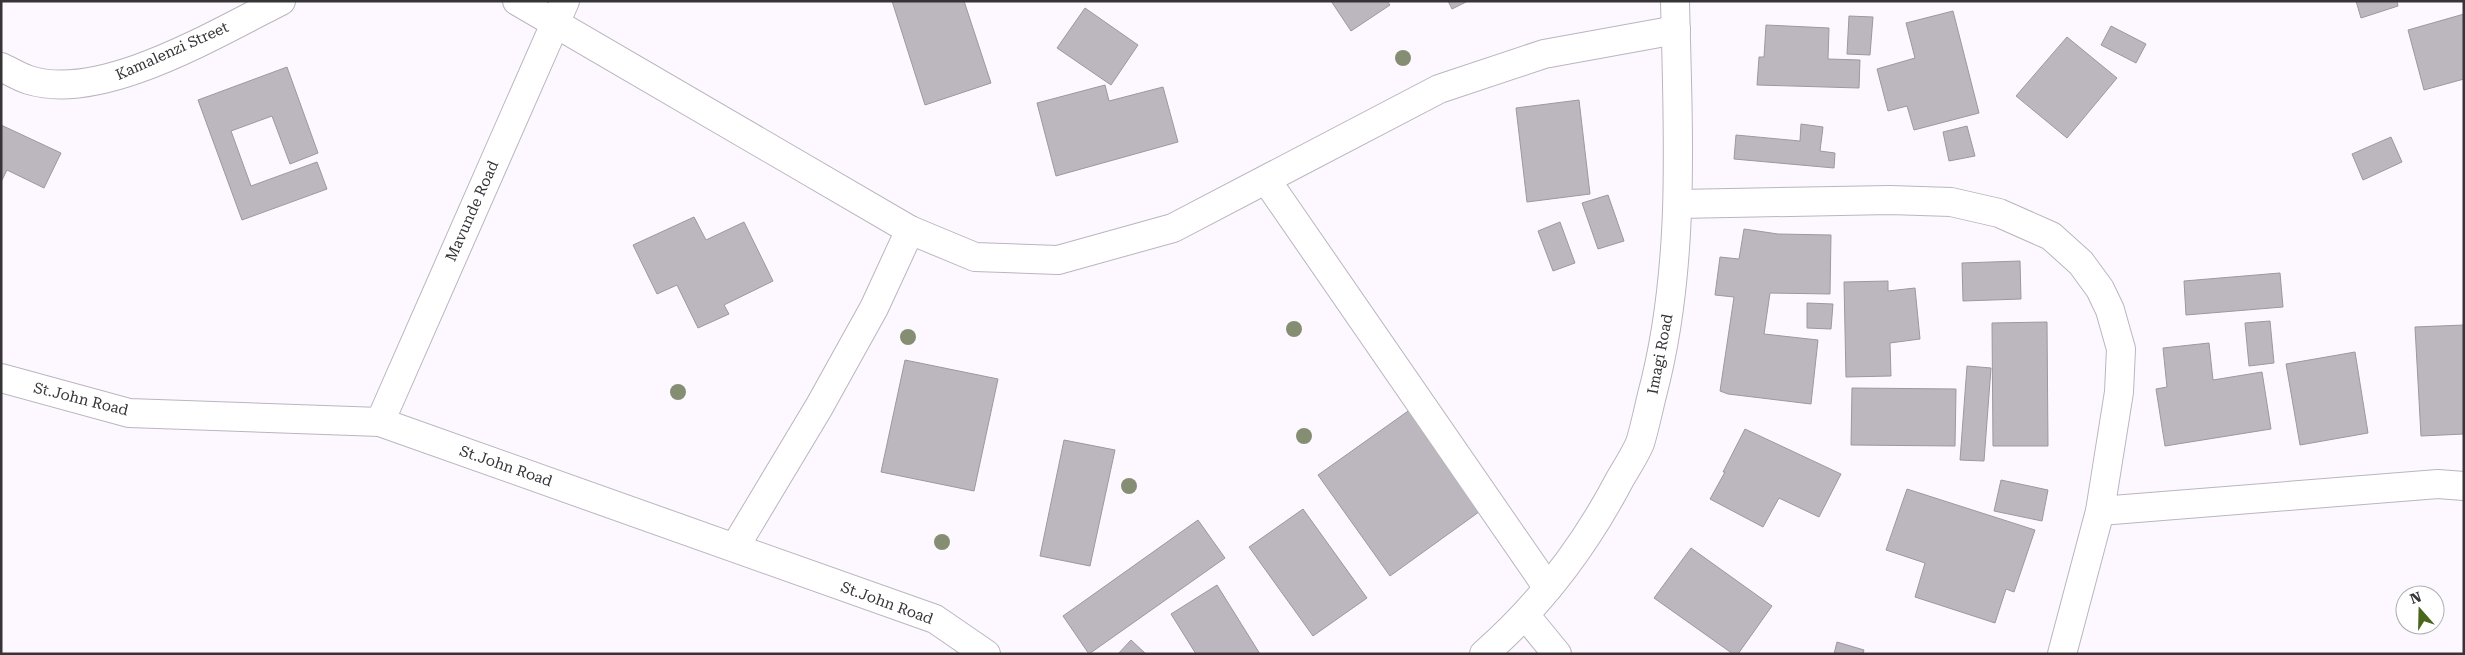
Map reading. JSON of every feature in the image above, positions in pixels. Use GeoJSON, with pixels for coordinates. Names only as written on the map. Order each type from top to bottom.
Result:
{"type":"FeatureCollection","features":[{"type":"Feature","properties":{"kind":"street","name":"Kamalenzi Street"},"geometry":{"type":"LineString","coordinates":[[1,67],[29,80],[63,84],[107,79],[157,61],[281,1]]}},
{"type":"Feature","properties":{"kind":"street"},"geometry":{"type":"LineString","coordinates":[[517,1],[560,13],[910,230],[975,256],[1058,260],[1173,228],[1439,89],[1544,54],[1676,30]]}},
{"type":"Feature","properties":{"kind":"street","name":"Imagi Road"},"geometry":{"type":"LineString","coordinates":[[1484,654],[1525,615],[1548,588],[1603,512],[1640,443],[1661,362],[1675,268],[1679,204],[1675,1]]}},
{"type":"Feature","properties":{"kind":"street","name":"Mavunde Road"},"geometry":{"type":"LineString","coordinates":[[380,422],[560,13]]}},
{"type":"Feature","properties":{"kind":"street"},"geometry":{"type":"LineString","coordinates":[[1266,181],[1548,588]]}},
{"type":"Feature","properties":{"kind":"street"},"geometry":{"type":"LineString","coordinates":[[1679,204],[1890,200],[1951,202],[1999,213],[2051,236],[2081,263],[2100,289],[2110,310],[2121,349],[2119,392],[2100,511],[2062,654]]}},
{"type":"Feature","properties":{"kind":"street"},"geometry":{"type":"LineString","coordinates":[[735,547],[819,407],[874,308],[910,230]]}},
{"type":"Feature","properties":{"kind":"street","name":"St.John Road"},"geometry":{"type":"LineString","coordinates":[[1,378],[128,413],[380,422],[735,547],[935,620],[986,654]]}},
{"type":"Feature","properties":{"kind":"street"},"geometry":{"type":"LineString","coordinates":[[2100,511],[2438,484],[2464,486]]}},
{"type":"Feature","properties":{"kind":"street"},"geometry":{"type":"LineString","coordinates":[[1525,615],[1557,654]]}},
{"type":"Feature","properties":{"kind":"building"},"geometry":{"type":"Polygon","coordinates":[[[892,1],[964,1],[991,83],[925,105],[892,1]]]}},
{"type":"Feature","properties":{"kind":"building"},"geometry":{"type":"Polygon","coordinates":[[[1331,1],[1387,1],[1390,5],[1351,31],[1331,1]]]}},
{"type":"Feature","properties":{"kind":"building"},"geometry":{"type":"Polygon","coordinates":[[[1448,1],[1468,1],[1452,9],[1448,1]]]}},
{"type":"Feature","properties":{"kind":"building"},"geometry":{"type":"Polygon","coordinates":[[[2356,1],[2397,1],[2398,6],[2361,18],[2356,1]]]}},
{"type":"Feature","properties":{"kind":"building"},"geometry":{"type":"Polygon","coordinates":[[[1085,8],[1138,45],[1111,85],[1057,48],[1085,8]]]}},
{"type":"Feature","properties":{"kind":"building"},"geometry":{"type":"Polygon","coordinates":[[[1953,11],[1979,113],[1914,130],[1907,106],[1888,111],[1877,69],[1915,58],[1906,23],[1953,11]]]}},
{"type":"Feature","properties":{"kind":"building"},"geometry":{"type":"Polygon","coordinates":[[[2464,14],[2464,79],[2424,90],[2408,30],[2464,14]]]}},
{"type":"Feature","properties":{"kind":"building"},"geometry":{"type":"Polygon","coordinates":[[[1849,16],[1873,17],[1870,55],[1847,54],[1849,16]]]}},
{"type":"Feature","properties":{"kind":"building"},"geometry":{"type":"Polygon","coordinates":[[[1766,25],[1829,28],[1828,59],[1860,60],[1859,88],[1757,85],[1759,57],[1764,57],[1766,25]]]}},
{"type":"Feature","properties":{"kind":"building"},"geometry":{"type":"Polygon","coordinates":[[[2111,26],[2146,44],[2136,63],[2101,45],[2111,26]]]}},
{"type":"Feature","properties":{"kind":"building"},"geometry":{"type":"Polygon","coordinates":[[[2067,37],[2117,78],[2067,138],[2016,96],[2067,37]]]}},
{"type":"Feature","properties":{"kind":"building"},"geometry":{"type":"Polygon","coordinates":[[[287,67],[318,153],[290,164],[272,116],[231,131],[251,186],[317,162],[327,189],[242,220],[198,100],[287,67]]]}},
{"type":"Feature","properties":{"kind":"building"},"geometry":{"type":"Polygon","coordinates":[[[1105,85],[1109,101],[1163,87],[1178,142],[1056,176],[1037,103],[1105,85]]]}},
{"type":"Feature","properties":{"kind":"building"},"geometry":{"type":"Polygon","coordinates":[[[1579,100],[1590,194],[1527,202],[1516,108],[1579,100]]]}},
{"type":"Feature","properties":{"kind":"building"},"geometry":{"type":"Polygon","coordinates":[[[1801,124],[1823,127],[1820,151],[1835,153],[1834,168],[1734,159],[1736,135],[1800,141],[1801,124]]]}},
{"type":"Feature","properties":{"kind":"building"},"geometry":{"type":"Polygon","coordinates":[[[1,125],[61,153],[44,188],[7,170],[1,182],[1,125]]]}},
{"type":"Feature","properties":{"kind":"building"},"geometry":{"type":"Polygon","coordinates":[[[1967,126],[1975,156],[1949,161],[1943,132],[1967,126]]]}},
{"type":"Feature","properties":{"kind":"building"},"geometry":{"type":"Polygon","coordinates":[[[2391,137],[2402,162],[2363,180],[2352,154],[2391,137]]]}},
{"type":"Feature","properties":{"kind":"building"},"geometry":{"type":"Polygon","coordinates":[[[1608,195],[1624,241],[1598,249],[1582,203],[1608,195]]]}},
{"type":"Feature","properties":{"kind":"building"},"geometry":{"type":"Polygon","coordinates":[[[694,217],[706,240],[744,222],[773,281],[724,305],[729,314],[698,328],[677,285],[657,294],[633,245],[694,217]]]}},
{"type":"Feature","properties":{"kind":"building"},"geometry":{"type":"Polygon","coordinates":[[[1560,222],[1575,263],[1553,271],[1538,231],[1560,222]]]}},
{"type":"Feature","properties":{"kind":"building"},"geometry":{"type":"Polygon","coordinates":[[[1744,229],[1778,234],[1831,235],[1830,294],[1770,293],[1764,334],[1818,340],[1811,404],[1728,394],[1720,391],[1734,297],[1715,295],[1720,257],[1739,259],[1744,229]]]}},
{"type":"Feature","properties":{"kind":"building"},"geometry":{"type":"Polygon","coordinates":[[[2020,261],[2021,299],[1963,301],[1962,263],[2020,261]]]}},
{"type":"Feature","properties":{"kind":"building"},"geometry":{"type":"Polygon","coordinates":[[[2280,273],[2283,307],[2186,315],[2184,281],[2280,273]]]}},
{"type":"Feature","properties":{"kind":"building"},"geometry":{"type":"Polygon","coordinates":[[[1888,281],[1888,291],[1915,288],[1920,339],[1890,343],[1891,376],[1846,377],[1844,282],[1888,281]]]}},
{"type":"Feature","properties":{"kind":"building"},"geometry":{"type":"Polygon","coordinates":[[[1807,303],[1833,304],[1831,329],[1807,328],[1807,303]]]}},
{"type":"Feature","properties":{"kind":"building"},"geometry":{"type":"Polygon","coordinates":[[[2270,321],[2274,363],[2249,366],[2245,323],[2270,321]]]}},
{"type":"Feature","properties":{"kind":"building"},"geometry":{"type":"Polygon","coordinates":[[[2047,322],[2048,446],[1993,446],[1992,323],[2047,322]]]}},
{"type":"Feature","properties":{"kind":"building"},"geometry":{"type":"Polygon","coordinates":[[[2464,325],[2464,434],[2421,436],[2415,327],[2464,325]]]}},
{"type":"Feature","properties":{"kind":"building"},"geometry":{"type":"Polygon","coordinates":[[[2209,343],[2213,380],[2262,372],[2271,429],[2165,446],[2156,389],[2167,387],[2163,348],[2209,343]]]}},
{"type":"Feature","properties":{"kind":"building"},"geometry":{"type":"Polygon","coordinates":[[[2355,352],[2368,433],[2300,445],[2286,364],[2355,352]]]}},
{"type":"Feature","properties":{"kind":"building"},"geometry":{"type":"Polygon","coordinates":[[[905,360],[998,379],[974,491],[881,472],[905,360]]]}},
{"type":"Feature","properties":{"kind":"building"},"geometry":{"type":"Polygon","coordinates":[[[1967,366],[1991,368],[1984,461],[1960,460],[1967,366]]]}},
{"type":"Feature","properties":{"kind":"building"},"geometry":{"type":"Polygon","coordinates":[[[1852,388],[1956,389],[1955,446],[1851,445],[1852,388]]]}},
{"type":"Feature","properties":{"kind":"building"},"geometry":{"type":"Polygon","coordinates":[[[1418,404],[1490,504],[1390,576],[1318,475],[1418,404]]]}},
{"type":"Feature","properties":{"kind":"building"},"geometry":{"type":"Polygon","coordinates":[[[1745,429],[1841,474],[1819,517],[1779,498],[1763,527],[1710,499],[1745,429]]]}},
{"type":"Feature","properties":{"kind":"building"},"geometry":{"type":"Polygon","coordinates":[[[1064,440],[1115,450],[1090,566],[1040,556],[1064,440]]]}},
{"type":"Feature","properties":{"kind":"building"},"geometry":{"type":"Polygon","coordinates":[[[2001,480],[2048,490],[2042,521],[1994,511],[2001,480]]]}},
{"type":"Feature","properties":{"kind":"building"},"geometry":{"type":"Polygon","coordinates":[[[1907,489],[2035,530],[2014,592],[2006,589],[1995,623],[1915,597],[1925,563],[1886,550],[1907,489]]]}},
{"type":"Feature","properties":{"kind":"building"},"geometry":{"type":"Polygon","coordinates":[[[1303,509],[1367,598],[1313,636],[1249,547],[1303,509]]]}},
{"type":"Feature","properties":{"kind":"building"},"geometry":{"type":"Polygon","coordinates":[[[1198,520],[1225,558],[1089,654],[1063,616],[1198,520]]]}},
{"type":"Feature","properties":{"kind":"building"},"geometry":{"type":"Polygon","coordinates":[[[1691,548],[1772,606],[1738,654],[1733,654],[1654,598],[1691,548]]]}},
{"type":"Feature","properties":{"kind":"building"},"geometry":{"type":"Polygon","coordinates":[[[1217,585],[1260,654],[1196,654],[1171,614],[1217,585]]]}},
{"type":"Feature","properties":{"kind":"building"},"geometry":{"type":"Polygon","coordinates":[[[1131,640],[1146,654],[1118,654],[1131,640]]]}},
{"type":"Feature","properties":{"kind":"building"},"geometry":{"type":"Polygon","coordinates":[[[1837,642],[1864,650],[1863,654],[1834,654],[1837,642]]]}}]}
